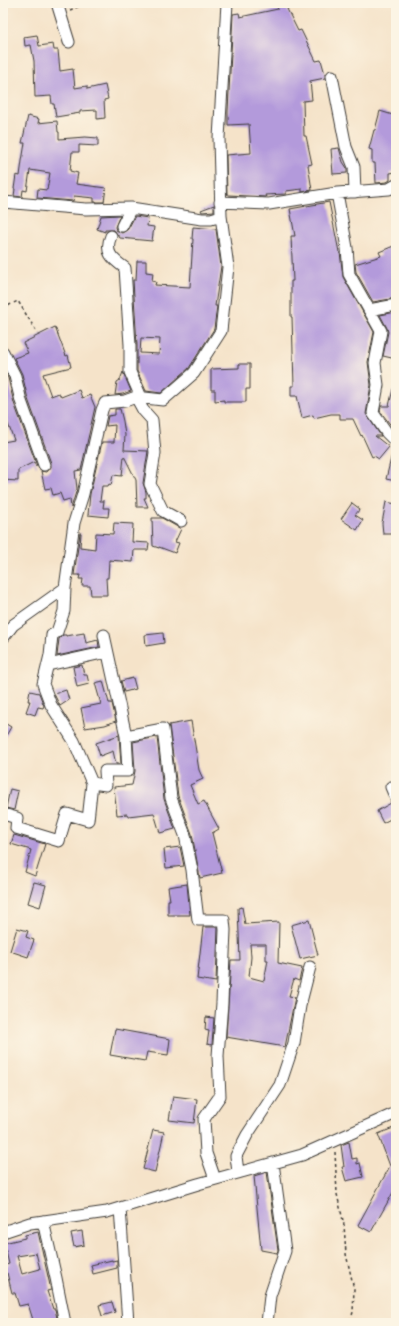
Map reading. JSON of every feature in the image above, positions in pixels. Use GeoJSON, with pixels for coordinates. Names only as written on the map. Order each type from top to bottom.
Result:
{"type":"FeatureCollection","features":[{"type":"Feature","properties":{"kind":"street"},"geometry":{"type":"LineString","coordinates":[[56,3],[61,14],[69,42]]}},
{"type":"Feature","properties":{"kind":"street"},"geometry":{"type":"LineString","coordinates":[[3,814],[17,818],[16,828],[59,840],[68,814],[88,820],[92,783],[74,740],[51,706],[43,684],[50,655],[52,635],[57,632],[64,611],[65,588],[74,523],[85,488],[102,410],[105,403],[138,397],[163,400],[194,373],[221,331],[228,267],[220,202],[219,138],[226,3]]}},
{"type":"Feature","properties":{"kind":"street"},"geometry":{"type":"LineString","coordinates":[[332,76],[346,147],[354,167],[355,192]]}},
{"type":"Feature","properties":{"kind":"street"},"geometry":{"type":"LineString","coordinates":[[220,202],[269,204],[337,193],[389,189],[396,185]]}},
{"type":"Feature","properties":{"kind":"street"},"geometry":{"type":"LineString","coordinates":[[337,193],[349,274],[381,331],[375,363],[378,385],[373,413],[387,434],[393,439],[396,439]]}},
{"type":"Feature","properties":{"kind":"street"},"geometry":{"type":"LineString","coordinates":[[3,202],[86,208],[131,208],[202,219],[211,219],[221,216]]}},
{"type":"Feature","properties":{"kind":"street"},"geometry":{"type":"LineString","coordinates":[[122,226],[131,208]]}},
{"type":"Feature","properties":{"kind":"street"},"geometry":{"type":"LineString","coordinates":[[111,236],[108,244],[108,250],[115,261],[125,268],[130,345],[130,372],[143,410],[152,420],[155,453],[150,484],[163,511],[181,521]]}},
{"type":"Feature","properties":{"kind":"street"},"geometry":{"type":"LineString","coordinates":[[369,310],[396,305]]}},
{"type":"Feature","properties":{"kind":"street"},"geometry":{"type":"LineString","coordinates":[[3,352],[15,376],[21,401],[44,465]]}},
{"type":"Feature","properties":{"kind":"street"},"geometry":{"type":"LineString","coordinates":[[3,638],[13,625],[65,588]]}},
{"type":"Feature","properties":{"kind":"street"},"geometry":{"type":"LineString","coordinates":[[92,783],[106,785],[105,771],[128,771],[126,736],[104,635]]}},
{"type":"Feature","properties":{"kind":"street"},"geometry":{"type":"LineString","coordinates":[[48,665],[107,652]]}},
{"type":"Feature","properties":{"kind":"street"},"geometry":{"type":"LineString","coordinates":[[126,736],[163,729],[171,798],[185,836],[192,870],[198,920],[224,920],[225,930],[222,1003],[218,1056],[220,1096],[204,1119],[206,1152],[215,1179]]}},
{"type":"Feature","properties":{"kind":"street"},"geometry":{"type":"LineString","coordinates":[[391,787],[396,799]]}},
{"type":"Feature","properties":{"kind":"street"},"geometry":{"type":"LineString","coordinates":[[238,1172],[236,1156],[247,1135],[280,1085],[294,1043],[300,1006],[310,967]]}},
{"type":"Feature","properties":{"kind":"street"},"geometry":{"type":"LineString","coordinates":[[3,1232],[30,1223],[107,1212],[238,1172],[302,1155],[396,1113]]}},
{"type":"Feature","properties":{"kind":"street"},"geometry":{"type":"LineString","coordinates":[[267,1323],[270,1296],[285,1251],[273,1163]]}},
{"type":"Feature","properties":{"kind":"street"},"geometry":{"type":"LineString","coordinates":[[120,1208],[128,1323]]}},
{"type":"Feature","properties":{"kind":"street"},"geometry":{"type":"LineString","coordinates":[[43,1221],[65,1323]]}},
{"type":"Feature","properties":{"kind":"path"},"geometry":{"type":"LineString","coordinates":[[61,14],[87,3]]}},
{"type":"Feature","properties":{"kind":"path"},"geometry":{"type":"LineString","coordinates":[[3,308],[18,301],[38,334]]}},
{"type":"Feature","properties":{"kind":"path"},"geometry":{"type":"LineString","coordinates":[[335,1140],[337,1194],[344,1225],[346,1254],[354,1288],[350,1323]]}},
{"type":"Feature","properties":{"kind":"building"},"geometry":{"type":"Polygon","coordinates":[[[275,3],[297,3],[287,9],[298,31],[301,30],[316,61],[321,60],[325,74],[325,78],[310,81],[312,100],[303,101],[304,136],[306,136],[312,164],[308,165],[312,190],[302,192],[302,189],[286,191],[286,194],[265,195],[266,197],[229,195],[227,194],[226,155],[251,153],[249,124],[228,125],[233,14],[239,13],[240,17],[278,9],[275,3]]]}},
{"type":"Feature","properties":{"kind":"building"},"geometry":{"type":"Polygon","coordinates":[[[37,35],[39,46],[53,44],[54,50],[58,50],[60,71],[73,69],[75,88],[87,86],[87,89],[105,85],[108,99],[104,100],[105,118],[97,119],[97,110],[80,111],[80,113],[56,117],[51,96],[35,97],[34,61],[31,45],[25,46],[24,37],[37,35]]]}},
{"type":"Feature","properties":{"kind":"building"},"geometry":{"type":"Polygon","coordinates":[[[380,111],[396,116],[396,172],[390,173],[390,180],[387,182],[376,183],[375,163],[372,163],[372,150],[369,149],[380,111]]]}},
{"type":"Feature","properties":{"kind":"building"},"geometry":{"type":"Polygon","coordinates":[[[28,116],[39,119],[38,123],[57,121],[59,139],[85,137],[98,138],[98,146],[79,145],[79,152],[72,152],[70,171],[78,173],[76,184],[106,188],[104,202],[94,202],[94,198],[74,196],[73,201],[37,198],[38,189],[47,190],[50,173],[30,170],[27,191],[23,190],[22,197],[14,196],[16,175],[20,176],[25,143],[22,143],[28,116]]]}},
{"type":"Feature","properties":{"kind":"building"},"geometry":{"type":"Polygon","coordinates":[[[339,148],[343,162],[347,168],[347,173],[333,174],[331,149],[339,148]]]}},
{"type":"Feature","properties":{"kind":"building"},"geometry":{"type":"Polygon","coordinates":[[[329,202],[340,252],[343,277],[374,332],[368,362],[371,385],[366,414],[381,436],[375,436],[389,447],[379,459],[374,456],[372,457],[353,419],[340,419],[340,414],[331,414],[314,418],[313,415],[302,418],[297,396],[291,396],[291,386],[294,386],[291,317],[291,281],[293,281],[291,236],[295,236],[290,209],[329,202]]]}},
{"type":"Feature","properties":{"kind":"building"},"geometry":{"type":"Polygon","coordinates":[[[214,205],[214,211],[202,212],[201,210],[214,205]]]}},
{"type":"Feature","properties":{"kind":"building"},"geometry":{"type":"Polygon","coordinates":[[[120,215],[115,227],[116,230],[122,233],[128,229],[135,216],[148,218],[147,226],[154,227],[152,241],[120,238],[114,230],[105,230],[105,232],[97,229],[101,216],[120,215]]]}},
{"type":"Feature","properties":{"kind":"building"},"geometry":{"type":"Polygon","coordinates":[[[193,227],[216,229],[221,266],[215,306],[217,306],[214,329],[189,368],[161,393],[146,391],[137,371],[133,280],[136,280],[137,261],[146,261],[146,272],[153,273],[152,281],[156,282],[155,285],[190,287],[193,227]],[[141,338],[140,353],[159,354],[160,339],[141,338]]]}},
{"type":"Feature","properties":{"kind":"building"},"geometry":{"type":"Polygon","coordinates":[[[396,245],[396,298],[373,302],[356,272],[355,264],[381,256],[379,252],[396,245]]]}},
{"type":"Feature","properties":{"kind":"building"},"geometry":{"type":"Polygon","coordinates":[[[396,312],[396,359],[383,356],[388,332],[380,315],[396,312]]]}},
{"type":"Feature","properties":{"kind":"building"},"geometry":{"type":"Polygon","coordinates":[[[55,327],[66,356],[68,355],[71,367],[43,374],[51,396],[59,393],[61,397],[79,390],[82,398],[90,395],[95,407],[81,470],[75,471],[77,489],[71,508],[70,499],[63,501],[60,493],[53,495],[51,488],[45,489],[41,471],[46,472],[49,470],[51,463],[28,399],[22,374],[14,358],[28,353],[23,343],[55,327]]]}},
{"type":"Feature","properties":{"kind":"building"},"geometry":{"type":"Polygon","coordinates":[[[239,364],[250,364],[250,389],[246,389],[246,402],[224,402],[224,400],[215,401],[215,390],[211,390],[211,369],[239,368],[239,364]]]}},
{"type":"Feature","properties":{"kind":"building"},"geometry":{"type":"Polygon","coordinates":[[[3,368],[8,378],[14,403],[37,466],[36,467],[34,462],[18,470],[18,481],[3,480],[3,442],[14,440],[4,413],[3,368]]]}},
{"type":"Feature","properties":{"kind":"building"},"geometry":{"type":"Polygon","coordinates":[[[123,372],[131,391],[115,395],[117,382],[120,380],[123,372]]]}},
{"type":"Feature","properties":{"kind":"building"},"geometry":{"type":"Polygon","coordinates":[[[393,389],[396,389],[396,432],[380,411],[381,406],[389,406],[393,389]]]}},
{"type":"Feature","properties":{"kind":"building"},"geometry":{"type":"Polygon","coordinates":[[[115,409],[120,409],[123,421],[125,435],[124,450],[148,451],[143,483],[146,492],[146,498],[144,498],[148,507],[137,507],[136,480],[124,456],[122,476],[113,475],[111,485],[109,484],[108,486],[102,486],[100,501],[104,501],[103,508],[109,508],[108,517],[88,515],[90,494],[102,442],[114,442],[115,425],[106,426],[108,416],[115,415],[115,409]]]}},
{"type":"Feature","properties":{"kind":"building"},"geometry":{"type":"Polygon","coordinates":[[[393,450],[396,451],[396,481],[386,479],[393,450]]]}},
{"type":"Feature","properties":{"kind":"building"},"geometry":{"type":"Polygon","coordinates":[[[386,502],[396,504],[396,534],[383,534],[382,523],[386,502]]]}},
{"type":"Feature","properties":{"kind":"building"},"geometry":{"type":"Polygon","coordinates":[[[352,503],[360,509],[355,515],[363,520],[357,530],[341,519],[352,503]]]}},
{"type":"Feature","properties":{"kind":"building"},"geometry":{"type":"Polygon","coordinates":[[[152,518],[162,518],[181,529],[175,542],[179,543],[175,553],[153,546],[152,518]]]}},
{"type":"Feature","properties":{"kind":"building"},"geometry":{"type":"Polygon","coordinates":[[[114,523],[133,524],[132,542],[149,543],[148,550],[134,550],[133,562],[109,560],[108,578],[106,578],[107,595],[91,595],[90,586],[82,586],[83,579],[79,579],[80,575],[74,575],[80,533],[80,547],[95,549],[96,533],[113,534],[114,523]]]}},
{"type":"Feature","properties":{"kind":"building"},"geometry":{"type":"Polygon","coordinates":[[[84,633],[86,643],[98,640],[99,647],[57,656],[59,639],[63,635],[66,636],[84,633]]]}},
{"type":"Feature","properties":{"kind":"building"},"geometry":{"type":"Polygon","coordinates":[[[163,633],[164,643],[146,646],[145,635],[163,633]]]}},
{"type":"Feature","properties":{"kind":"building"},"geometry":{"type":"Polygon","coordinates":[[[82,665],[84,675],[87,675],[89,684],[77,687],[73,667],[82,665]]]}},
{"type":"Feature","properties":{"kind":"building"},"geometry":{"type":"Polygon","coordinates":[[[133,678],[136,689],[124,692],[121,681],[133,678]]]}},
{"type":"Feature","properties":{"kind":"building"},"geometry":{"type":"Polygon","coordinates":[[[103,681],[109,703],[112,703],[116,721],[105,725],[85,728],[81,708],[101,704],[95,683],[103,681]]]}},
{"type":"Feature","properties":{"kind":"building"},"geometry":{"type":"Polygon","coordinates":[[[66,690],[69,700],[60,706],[54,694],[66,690]]]}},
{"type":"Feature","properties":{"kind":"building"},"geometry":{"type":"Polygon","coordinates":[[[30,691],[39,693],[44,706],[43,708],[38,707],[35,715],[26,712],[30,701],[28,701],[30,691]]]}},
{"type":"Feature","properties":{"kind":"building"},"geometry":{"type":"Polygon","coordinates":[[[191,721],[199,770],[203,779],[190,785],[198,804],[204,801],[219,829],[212,833],[222,873],[200,878],[192,834],[178,796],[169,725],[191,721]]]}},
{"type":"Feature","properties":{"kind":"building"},"geometry":{"type":"Polygon","coordinates":[[[3,722],[11,727],[3,741],[3,722]]]}},
{"type":"Feature","properties":{"kind":"building"},"geometry":{"type":"Polygon","coordinates":[[[119,735],[121,764],[116,764],[113,751],[100,756],[96,743],[119,735]]]}},
{"type":"Feature","properties":{"kind":"building"},"geometry":{"type":"Polygon","coordinates":[[[157,737],[164,799],[175,829],[160,833],[154,813],[128,816],[127,814],[117,815],[114,787],[132,785],[135,771],[133,742],[157,737]]]}},
{"type":"Feature","properties":{"kind":"building"},"geometry":{"type":"Polygon","coordinates":[[[10,789],[18,791],[14,810],[6,808],[10,789]]]}},
{"type":"Feature","properties":{"kind":"building"},"geometry":{"type":"Polygon","coordinates":[[[391,803],[396,811],[396,816],[383,823],[377,811],[391,803]]]}},
{"type":"Feature","properties":{"kind":"building"},"geometry":{"type":"Polygon","coordinates":[[[14,835],[45,844],[35,876],[25,872],[31,850],[11,844],[14,835]]]}},
{"type":"Feature","properties":{"kind":"building"},"geometry":{"type":"Polygon","coordinates":[[[180,847],[184,866],[166,868],[164,849],[180,847]]]}},
{"type":"Feature","properties":{"kind":"building"},"geometry":{"type":"Polygon","coordinates":[[[34,882],[46,885],[40,907],[28,903],[34,882]]]}},
{"type":"Feature","properties":{"kind":"building"},"geometry":{"type":"Polygon","coordinates":[[[187,884],[190,915],[168,915],[168,900],[170,900],[168,887],[187,884]]]}},
{"type":"Feature","properties":{"kind":"building"},"geometry":{"type":"Polygon","coordinates":[[[242,907],[245,924],[279,922],[278,963],[302,968],[299,981],[294,979],[289,996],[295,997],[285,1047],[226,1037],[231,960],[240,960],[238,908],[242,907]],[[250,944],[251,957],[249,977],[264,981],[268,960],[266,960],[266,944],[250,944]]]}},
{"type":"Feature","properties":{"kind":"building"},"geometry":{"type":"Polygon","coordinates":[[[309,920],[318,955],[300,959],[291,925],[309,920]]]}},
{"type":"Feature","properties":{"kind":"building"},"geometry":{"type":"Polygon","coordinates":[[[203,927],[218,927],[216,982],[197,979],[203,927]]]}},
{"type":"Feature","properties":{"kind":"building"},"geometry":{"type":"Polygon","coordinates":[[[17,928],[28,931],[26,937],[34,940],[28,957],[10,951],[17,928]]]}},
{"type":"Feature","properties":{"kind":"building"},"geometry":{"type":"Polygon","coordinates":[[[206,1017],[214,1018],[212,1045],[207,1044],[209,1031],[205,1030],[206,1017]]]}},
{"type":"Feature","properties":{"kind":"building"},"geometry":{"type":"Polygon","coordinates":[[[115,1029],[170,1039],[168,1055],[147,1052],[145,1061],[110,1055],[115,1029]]]}},
{"type":"Feature","properties":{"kind":"building"},"geometry":{"type":"Polygon","coordinates":[[[173,1096],[197,1099],[194,1123],[169,1120],[173,1096]]]}},
{"type":"Feature","properties":{"kind":"building"},"geometry":{"type":"Polygon","coordinates":[[[396,1127],[396,1187],[371,1232],[358,1225],[390,1166],[378,1134],[396,1127]]]}},
{"type":"Feature","properties":{"kind":"building"},"geometry":{"type":"Polygon","coordinates":[[[153,1130],[164,1132],[155,1172],[143,1169],[153,1130]]]}},
{"type":"Feature","properties":{"kind":"building"},"geometry":{"type":"Polygon","coordinates":[[[349,1142],[352,1159],[357,1158],[357,1164],[360,1163],[363,1177],[346,1181],[342,1167],[344,1167],[341,1145],[349,1142]]]}},
{"type":"Feature","properties":{"kind":"building"},"geometry":{"type":"Polygon","coordinates":[[[267,1172],[278,1250],[277,1253],[261,1250],[254,1176],[267,1172]]]}},
{"type":"Feature","properties":{"kind":"building"},"geometry":{"type":"Polygon","coordinates":[[[82,1231],[84,1245],[74,1247],[71,1233],[82,1231]]]}},
{"type":"Feature","properties":{"kind":"building"},"geometry":{"type":"Polygon","coordinates":[[[38,1232],[51,1290],[47,1291],[53,1309],[55,1309],[58,1323],[34,1323],[28,1304],[19,1306],[15,1293],[12,1293],[7,1273],[3,1274],[3,1266],[9,1264],[4,1243],[25,1238],[25,1235],[38,1232]],[[36,1253],[17,1256],[22,1274],[40,1269],[36,1253]]]}},
{"type":"Feature","properties":{"kind":"building"},"geometry":{"type":"Polygon","coordinates":[[[117,1260],[117,1268],[93,1274],[91,1265],[117,1260]]]}},
{"type":"Feature","properties":{"kind":"building"},"geometry":{"type":"Polygon","coordinates":[[[112,1302],[115,1312],[102,1316],[99,1305],[112,1302]]]}}]}
